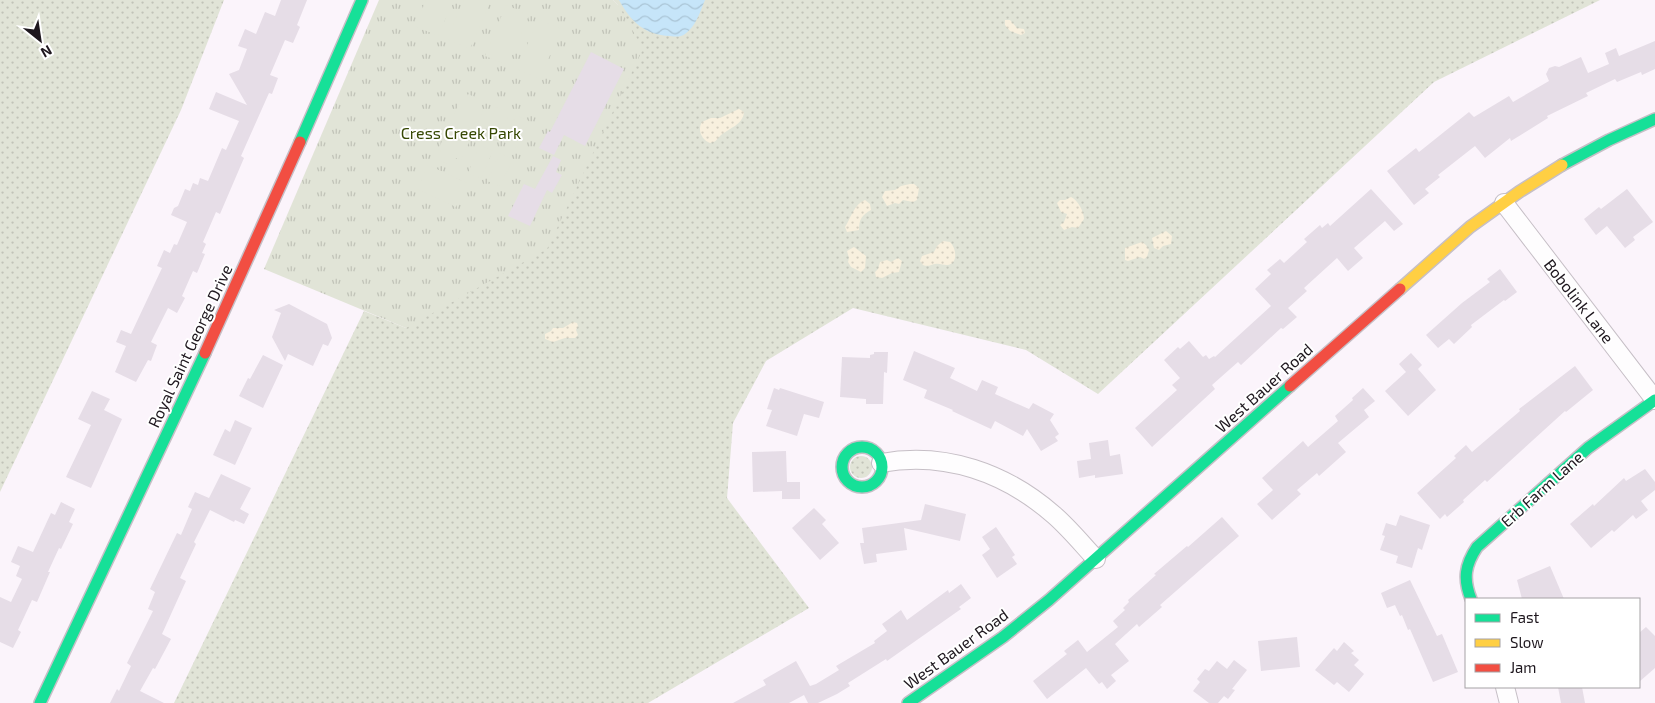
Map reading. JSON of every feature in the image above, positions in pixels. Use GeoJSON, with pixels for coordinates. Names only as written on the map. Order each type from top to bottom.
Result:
{"type":"FeatureCollection","features":[{"type":"Feature","properties":{"kind":"street","name":"Royal Saint George Drive"},"geometry":{"type":"LineString","coordinates":[[40,703],[232,295],[362,0]]}},
{"type":"Feature","properties":{"kind":"street","name":"West Bauer Road"},"geometry":{"type":"LineString","coordinates":[[908,703],[1003,637],[1096,559],[1456,239],[1504,203],[1560,166],[1602,143],[1655,120]]}},
{"type":"Feature","properties":{"kind":"street","name":"Bobolink Lane"},"geometry":{"type":"LineString","coordinates":[[1504,203],[1655,400]]}},
{"type":"Feature","properties":{"kind":"street","name":"Erb Farm Lane"},"geometry":{"type":"LineString","coordinates":[[1471,598],[1465,580],[1465,570],[1469,558],[1477,547],[1588,448],[1655,400]]}},
{"type":"Feature","properties":{"kind":"street"},"geometry":{"type":"LineString","coordinates":[[881,463],[910,458],[936,460],[966,466],[998,477],[1012,484],[1055,516],[1096,559]]}},
{"type":"Feature","properties":{"kind":"street"},"geometry":{"type":"LineString","coordinates":[[1505,688],[1509,703]]}},
{"type":"Feature","properties":{"kind":"green space"},"geometry":{"type":"Polygon","coordinates":[[[0,0],[224,0],[181,110],[0,492],[0,0]]]}},
{"type":"Feature","properties":{"kind":"green space","name":"Cress Creek Park"},"geometry":{"type":"Polygon","coordinates":[[[379,0],[613,0],[618,5],[643,49],[547,249],[406,328],[264,269],[379,0]]]}},
{"type":"Feature","properties":{"kind":"green space"},"geometry":{"type":"Polygon","coordinates":[[[426,0],[454,0],[438,36],[415,26],[426,0]]]}},
{"type":"Feature","properties":{"kind":"green space"},"geometry":{"type":"Polygon","coordinates":[[[464,0],[491,0],[470,49],[447,39],[464,0]]]}},
{"type":"Feature","properties":{"kind":"green space"},"geometry":{"type":"Polygon","coordinates":[[[613,0],[1600,0],[1434,82],[1098,394],[1026,350],[853,308],[766,361],[733,423],[727,498],[809,608],[648,703],[174,703],[364,311],[406,328],[618,5],[613,0]]]}},
{"type":"Feature","properties":{"kind":"green space"},"geometry":{"type":"Polygon","coordinates":[[[506,5],[529,15],[508,65],[485,56],[506,5]]]}},
{"type":"Feature","properties":{"kind":"green space"},"geometry":{"type":"Polygon","coordinates":[[[538,19],[561,29],[540,79],[517,69],[538,19]]]}},
{"type":"Feature","properties":{"kind":"green space"},"geometry":{"type":"Polygon","coordinates":[[[468,94],[481,100],[477,108],[483,111],[461,160],[456,158],[452,166],[439,160],[443,152],[438,150],[460,101],[464,102],[468,94]]]}},
{"type":"Feature","properties":{"kind":"green space"},"geometry":{"type":"Polygon","coordinates":[[[496,107],[510,112],[497,140],[485,134],[496,107]]]}},
{"type":"Feature","properties":{"kind":"green space"},"geometry":{"type":"Polygon","coordinates":[[[516,115],[529,121],[517,148],[504,142],[516,115]]]}},
{"type":"Feature","properties":{"kind":"green space"},"geometry":{"type":"Polygon","coordinates":[[[480,145],[493,151],[481,178],[468,173],[480,145]]]}},
{"type":"Feature","properties":{"kind":"green space"},"geometry":{"type":"Polygon","coordinates":[[[500,153],[513,159],[500,186],[487,181],[500,153]]]}},
{"type":"Feature","properties":{"kind":"green space"},"geometry":{"type":"Polygon","coordinates":[[[428,165],[467,183],[456,207],[417,189],[428,165]]]}},
{"type":"Feature","properties":{"kind":"green space"},"geometry":{"type":"Polygon","coordinates":[[[861,456],[869,459],[872,467],[869,475],[861,478],[853,475],[850,467],[853,459],[861,456]]]}},
{"type":"Feature","properties":{"kind":"sand"},"geometry":{"type":"Polygon","coordinates":[[[1005,20],[1010,20],[1017,28],[1024,29],[1025,33],[1021,35],[1010,31],[1005,25],[1005,20]]]}},
{"type":"Feature","properties":{"kind":"sand"},"geometry":{"type":"Polygon","coordinates":[[[739,109],[744,112],[741,120],[716,141],[707,142],[700,131],[702,122],[711,118],[720,118],[739,109]]]}},
{"type":"Feature","properties":{"kind":"sand"},"geometry":{"type":"Polygon","coordinates":[[[914,184],[919,188],[917,200],[913,202],[903,200],[899,204],[895,203],[887,206],[882,197],[885,191],[895,190],[914,184]]]}},
{"type":"Feature","properties":{"kind":"sand"},"geometry":{"type":"Polygon","coordinates":[[[1071,197],[1080,207],[1084,219],[1078,228],[1072,227],[1064,230],[1060,225],[1064,222],[1067,214],[1061,212],[1057,203],[1060,200],[1071,197]]]}},
{"type":"Feature","properties":{"kind":"sand"},"geometry":{"type":"Polygon","coordinates":[[[865,200],[870,204],[871,210],[862,218],[859,230],[847,232],[845,227],[853,212],[865,200]]]}},
{"type":"Feature","properties":{"kind":"sand"},"geometry":{"type":"Polygon","coordinates":[[[1166,231],[1172,236],[1171,244],[1163,246],[1159,250],[1154,248],[1152,238],[1166,231]]]}},
{"type":"Feature","properties":{"kind":"sand"},"geometry":{"type":"Polygon","coordinates":[[[943,241],[950,242],[954,248],[955,259],[953,262],[947,265],[923,265],[920,261],[922,256],[934,252],[943,241]]]}},
{"type":"Feature","properties":{"kind":"sand"},"geometry":{"type":"Polygon","coordinates":[[[1142,242],[1149,250],[1147,257],[1144,259],[1140,257],[1128,261],[1125,260],[1125,248],[1142,242]]]}},
{"type":"Feature","properties":{"kind":"sand"},"geometry":{"type":"Polygon","coordinates":[[[854,247],[866,256],[865,268],[861,272],[851,267],[848,262],[847,251],[854,247]]]}},
{"type":"Feature","properties":{"kind":"sand"},"geometry":{"type":"Polygon","coordinates":[[[898,258],[902,261],[899,272],[882,278],[876,277],[875,272],[880,262],[887,260],[891,262],[898,258]]]}},
{"type":"Feature","properties":{"kind":"sand"},"geometry":{"type":"Polygon","coordinates":[[[573,322],[577,323],[578,326],[576,330],[578,335],[575,338],[565,338],[553,342],[545,339],[545,334],[553,328],[563,328],[573,322]]]}},
{"type":"Feature","properties":{"kind":"water"},"geometry":{"type":"Polygon","coordinates":[[[619,0],[705,0],[689,31],[676,37],[646,30],[634,21],[619,0]]]}},
{"type":"Feature","properties":{"kind":"building"},"geometry":{"type":"Polygon","coordinates":[[[281,0],[307,0],[297,25],[300,27],[293,43],[285,40],[270,75],[278,78],[272,94],[269,93],[241,156],[244,158],[220,214],[216,212],[203,242],[206,244],[202,253],[205,254],[197,273],[193,271],[182,296],[185,298],[177,313],[168,308],[151,342],[157,345],[151,361],[148,360],[136,382],[115,372],[126,346],[116,342],[121,330],[131,334],[162,268],[157,266],[164,250],[170,253],[174,244],[177,245],[187,222],[171,215],[174,208],[178,206],[185,189],[190,191],[193,183],[198,185],[200,178],[208,181],[222,148],[226,150],[239,121],[209,109],[216,92],[247,105],[229,74],[239,70],[247,49],[238,46],[245,29],[256,34],[265,12],[275,16],[281,0]]]}},
{"type":"Feature","properties":{"kind":"building"},"geometry":{"type":"Polygon","coordinates":[[[1655,41],[1655,69],[1642,75],[1641,72],[1617,82],[1615,79],[1586,93],[1588,96],[1547,116],[1548,118],[1511,141],[1510,138],[1485,158],[1475,146],[1438,175],[1440,177],[1425,189],[1429,193],[1414,205],[1387,171],[1416,148],[1419,152],[1469,112],[1474,117],[1509,96],[1513,102],[1549,81],[1546,74],[1549,68],[1559,67],[1581,57],[1588,73],[1609,64],[1605,53],[1616,48],[1619,56],[1655,41]]]}},
{"type":"Feature","properties":{"kind":"building"},"geometry":{"type":"Polygon","coordinates":[[[591,52],[624,69],[585,146],[564,135],[554,155],[539,148],[548,131],[550,132],[591,52]]]}},
{"type":"Feature","properties":{"kind":"building"},"geometry":{"type":"Polygon","coordinates":[[[553,156],[561,160],[556,172],[562,175],[552,193],[547,190],[530,226],[508,216],[524,184],[535,189],[553,156]]]}},
{"type":"Feature","properties":{"kind":"building"},"geometry":{"type":"Polygon","coordinates":[[[1371,189],[1403,224],[1394,231],[1385,221],[1354,248],[1363,258],[1348,271],[1337,258],[1304,288],[1307,291],[1288,308],[1297,317],[1283,329],[1281,328],[1241,365],[1238,362],[1212,385],[1215,389],[1152,447],[1135,428],[1177,390],[1172,385],[1180,378],[1164,360],[1178,347],[1180,349],[1189,341],[1203,357],[1206,355],[1209,359],[1215,357],[1271,306],[1255,289],[1271,274],[1267,270],[1280,259],[1284,263],[1307,242],[1304,239],[1320,225],[1322,228],[1328,223],[1330,226],[1371,189]]]}},
{"type":"Feature","properties":{"kind":"building"},"geometry":{"type":"Polygon","coordinates":[[[1627,189],[1653,222],[1633,237],[1635,240],[1625,248],[1607,226],[1596,235],[1584,219],[1599,207],[1601,209],[1627,189]]]}},
{"type":"Feature","properties":{"kind":"building"},"geometry":{"type":"Polygon","coordinates":[[[1500,269],[1517,292],[1471,325],[1472,327],[1454,344],[1449,339],[1438,348],[1426,335],[1462,303],[1490,282],[1487,279],[1500,269]]]}},
{"type":"Feature","properties":{"kind":"building"},"geometry":{"type":"Polygon","coordinates":[[[289,304],[327,324],[332,338],[328,346],[323,344],[313,366],[288,354],[285,361],[272,337],[281,313],[274,310],[289,304]]]}},
{"type":"Feature","properties":{"kind":"building"},"geometry":{"type":"Polygon","coordinates":[[[914,351],[955,368],[950,378],[977,391],[982,380],[998,387],[995,394],[1029,409],[1033,403],[1054,414],[1050,420],[1059,434],[1055,437],[1058,441],[1041,451],[1027,429],[1023,436],[995,421],[991,429],[924,398],[927,390],[903,380],[914,351]]]}},
{"type":"Feature","properties":{"kind":"building"},"geometry":{"type":"Polygon","coordinates":[[[874,352],[888,352],[887,373],[884,372],[883,404],[866,404],[866,399],[840,397],[842,357],[870,358],[870,355],[874,354],[874,352]]]}},
{"type":"Feature","properties":{"kind":"building"},"geometry":{"type":"Polygon","coordinates":[[[1411,353],[1422,365],[1418,369],[1436,390],[1408,416],[1385,391],[1406,372],[1399,364],[1411,353]]]}},
{"type":"Feature","properties":{"kind":"building"},"geometry":{"type":"Polygon","coordinates":[[[263,355],[283,365],[263,408],[239,396],[263,355]]]}},
{"type":"Feature","properties":{"kind":"building"},"geometry":{"type":"Polygon","coordinates":[[[1575,366],[1593,390],[1565,411],[1487,482],[1485,480],[1447,517],[1445,514],[1440,519],[1417,493],[1456,458],[1454,456],[1466,445],[1472,452],[1520,411],[1519,409],[1575,366]]]}},
{"type":"Feature","properties":{"kind":"building"},"geometry":{"type":"Polygon","coordinates":[[[774,388],[779,390],[780,388],[824,402],[819,418],[804,414],[797,436],[766,426],[772,410],[767,409],[774,388]]]}},
{"type":"Feature","properties":{"kind":"building"},"geometry":{"type":"Polygon","coordinates":[[[1363,388],[1375,401],[1364,410],[1369,417],[1338,443],[1346,452],[1319,476],[1317,473],[1297,490],[1301,494],[1272,520],[1257,504],[1273,490],[1262,478],[1303,441],[1308,447],[1338,421],[1335,416],[1363,388]]]}},
{"type":"Feature","properties":{"kind":"building"},"geometry":{"type":"Polygon","coordinates":[[[92,391],[110,399],[104,410],[122,419],[91,488],[66,477],[91,425],[78,419],[92,391]]]}},
{"type":"Feature","properties":{"kind":"building"},"geometry":{"type":"Polygon","coordinates":[[[235,420],[252,428],[235,465],[213,455],[225,429],[230,432],[235,420]]]}},
{"type":"Feature","properties":{"kind":"building"},"geometry":{"type":"Polygon","coordinates":[[[1108,440],[1110,456],[1120,454],[1123,474],[1095,478],[1095,475],[1079,478],[1077,461],[1091,459],[1089,443],[1108,440]]]}},
{"type":"Feature","properties":{"kind":"building"},"geometry":{"type":"Polygon","coordinates":[[[786,451],[787,482],[800,482],[800,499],[782,499],[782,491],[753,492],[752,452],[786,451]]]}},
{"type":"Feature","properties":{"kind":"building"},"geometry":{"type":"Polygon","coordinates":[[[1645,469],[1655,482],[1655,490],[1641,501],[1648,510],[1636,519],[1633,515],[1614,532],[1612,530],[1591,548],[1570,524],[1593,504],[1594,506],[1624,478],[1626,481],[1645,469]]]}},
{"type":"Feature","properties":{"kind":"building"},"geometry":{"type":"Polygon","coordinates":[[[221,474],[251,488],[240,509],[249,514],[244,524],[235,520],[234,522],[210,510],[194,542],[196,544],[180,578],[186,581],[162,634],[171,639],[155,669],[153,668],[140,691],[164,703],[110,703],[117,689],[119,691],[131,666],[127,663],[153,611],[148,609],[155,592],[150,589],[177,533],[181,535],[192,509],[188,507],[195,492],[209,498],[221,474]]]}},
{"type":"Feature","properties":{"kind":"building"},"geometry":{"type":"Polygon","coordinates":[[[61,502],[75,509],[69,522],[73,524],[61,549],[59,548],[37,602],[32,600],[18,630],[21,632],[13,648],[0,642],[0,597],[11,602],[22,579],[16,576],[20,566],[11,562],[18,546],[33,552],[51,513],[55,515],[61,502]]]}},
{"type":"Feature","properties":{"kind":"building"},"geometry":{"type":"Polygon","coordinates":[[[925,504],[966,514],[960,541],[904,528],[907,550],[876,554],[877,562],[864,564],[860,543],[864,543],[862,528],[921,520],[925,504]]]}},
{"type":"Feature","properties":{"kind":"building"},"geometry":{"type":"Polygon","coordinates":[[[814,508],[826,520],[822,524],[839,543],[820,560],[792,528],[814,508]]]}},
{"type":"Feature","properties":{"kind":"building"},"geometry":{"type":"Polygon","coordinates":[[[1400,515],[1430,525],[1422,550],[1418,548],[1412,568],[1396,563],[1398,556],[1380,550],[1385,536],[1382,535],[1386,523],[1396,526],[1400,515]]]}},
{"type":"Feature","properties":{"kind":"building"},"geometry":{"type":"Polygon","coordinates":[[[1222,517],[1239,536],[1160,605],[1162,607],[1139,627],[1137,624],[1115,644],[1129,661],[1111,675],[1116,681],[1107,689],[1102,682],[1099,684],[1086,668],[1047,699],[1033,681],[1067,654],[1064,651],[1078,640],[1087,652],[1118,627],[1113,621],[1125,610],[1123,608],[1129,602],[1128,600],[1156,575],[1154,574],[1222,517]]]}},
{"type":"Feature","properties":{"kind":"building"},"geometry":{"type":"Polygon","coordinates":[[[996,527],[1015,555],[1012,557],[1017,564],[997,578],[982,555],[990,549],[982,537],[996,527]]]}},
{"type":"Feature","properties":{"kind":"building"},"geometry":{"type":"Polygon","coordinates":[[[1550,566],[1564,598],[1522,598],[1517,580],[1550,566]]]}},
{"type":"Feature","properties":{"kind":"building"},"geometry":{"type":"Polygon","coordinates":[[[1410,580],[1437,636],[1442,634],[1458,672],[1433,682],[1402,615],[1400,616],[1395,605],[1387,608],[1381,593],[1410,580]]]}},
{"type":"Feature","properties":{"kind":"building"},"geometry":{"type":"Polygon","coordinates":[[[961,584],[971,598],[959,607],[961,609],[887,661],[886,659],[848,683],[850,686],[837,694],[818,703],[808,703],[804,695],[789,703],[733,703],[766,685],[763,680],[796,661],[810,686],[816,684],[839,670],[836,666],[875,643],[874,641],[887,631],[882,624],[901,610],[907,620],[948,590],[949,593],[961,584]]]}},
{"type":"Feature","properties":{"kind":"building"},"geometry":{"type":"Polygon","coordinates":[[[1646,627],[1655,636],[1655,668],[1640,681],[1640,632],[1646,627]]]}},
{"type":"Feature","properties":{"kind":"building"},"geometry":{"type":"Polygon","coordinates":[[[1297,637],[1300,667],[1261,671],[1258,641],[1297,637]]]}},
{"type":"Feature","properties":{"kind":"building"},"geometry":{"type":"Polygon","coordinates":[[[1344,642],[1354,651],[1351,653],[1359,660],[1354,665],[1364,674],[1349,692],[1337,682],[1334,685],[1315,670],[1334,648],[1337,651],[1344,642]]]}},
{"type":"Feature","properties":{"kind":"building"},"geometry":{"type":"Polygon","coordinates":[[[1234,660],[1247,670],[1232,689],[1235,690],[1228,699],[1224,696],[1218,703],[1209,703],[1193,691],[1200,682],[1197,679],[1205,669],[1209,671],[1217,661],[1227,669],[1234,660]]]}},
{"type":"Feature","properties":{"kind":"building"},"geometry":{"type":"Polygon","coordinates":[[[1558,688],[1582,688],[1585,703],[1561,703],[1558,688]]]}},
{"type":"Feature","properties":{"kind":"traffic: fast"},"geometry":{"type":"LineString","coordinates":[[300,142],[362,0]]}},
{"type":"Feature","properties":{"kind":"traffic: fast"},"geometry":{"type":"LineString","coordinates":[[1562,165],[1609,140],[1655,119]]}},
{"type":"Feature","properties":{"kind":"traffic: fast"},"geometry":{"type":"LineString","coordinates":[[40,703],[205,353]]}},
{"type":"Feature","properties":{"kind":"traffic: fast"},"geometry":{"type":"LineString","coordinates":[[908,703],[1003,637],[1049,600],[1290,386]]}},
{"type":"Feature","properties":{"kind":"traffic: fast"},"geometry":{"type":"LineString","coordinates":[[1471,598],[1466,572],[1477,547],[1588,448],[1655,400]]}},
{"type":"Feature","properties":{"kind":"traffic: fast"},"geometry":{"type":"LineString","coordinates":[[862,447],[876,453],[882,467],[876,481],[862,487],[848,481],[842,467],[848,453],[862,447]]}},
{"type":"Feature","properties":{"kind":"traffic: slow"},"geometry":{"type":"LineString","coordinates":[[1400,289],[1470,227],[1519,192],[1562,165]]}},
{"type":"Feature","properties":{"kind":"traffic: jam"},"geometry":{"type":"LineString","coordinates":[[205,353],[300,142]]}},
{"type":"Feature","properties":{"kind":"traffic: jam"},"geometry":{"type":"LineString","coordinates":[[1290,386],[1400,289]]}}]}
